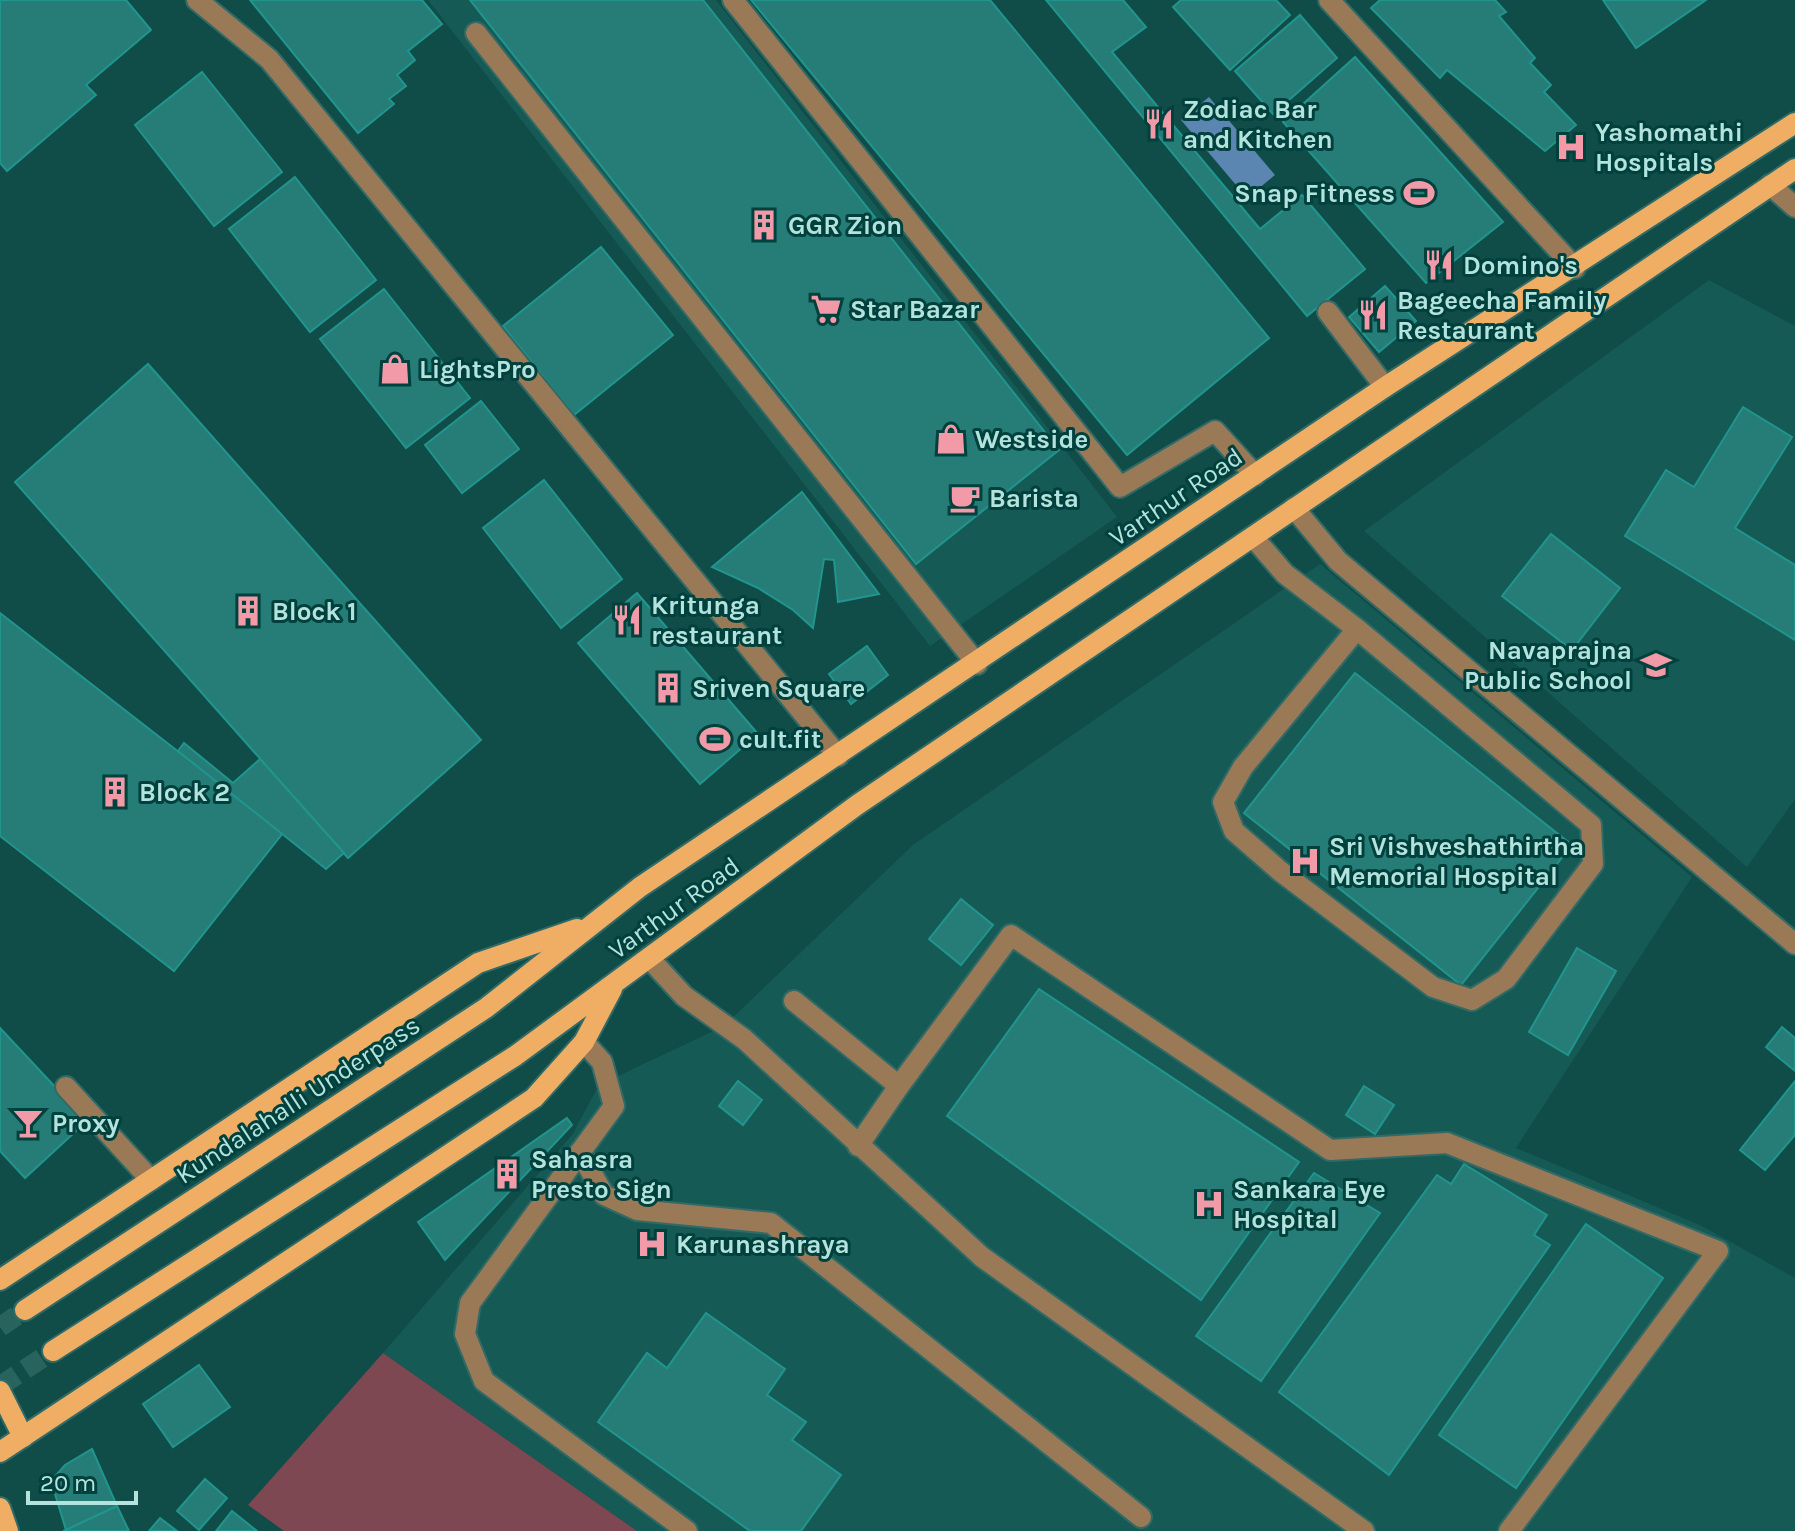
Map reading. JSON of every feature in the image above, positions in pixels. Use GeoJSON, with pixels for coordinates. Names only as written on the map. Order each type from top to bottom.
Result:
{"type":"FeatureCollection","features":[{"type":"Feature","properties":{"kind":"main road","name":"Varthur Road"},"geometry":{"type":"LineString","coordinates":[[593,924],[640,887],[977,664],[1385,387],[1575,268],[1795,123]]}},
{"type":"Feature","properties":{"kind":"main road","name":"Varthur Road"},"geometry":{"type":"LineString","coordinates":[[613,985],[857,805],[1795,169]]}},
{"type":"Feature","properties":{"kind":"main road"},"geometry":{"type":"LineString","coordinates":[[0,1280],[478,963],[593,924]]}},
{"type":"Feature","properties":{"kind":"main road","name":"Kundalahalli Underpass"},"geometry":{"type":"LineString","coordinates":[[25,1310],[486,1008],[593,924]]}},
{"type":"Feature","properties":{"kind":"main road"},"geometry":{"type":"LineString","coordinates":[[0,1452],[534,1098],[584,1042],[613,985]]}},
{"type":"Feature","properties":{"kind":"main road"},"geometry":{"type":"LineString","coordinates":[[53,1351],[515,1056],[613,985]]}},
{"type":"Feature","properties":{"kind":"main road"},"geometry":{"type":"LineString","coordinates":[[0,1391],[23,1437]]}},
{"type":"Feature","properties":{"kind":"main road"},"geometry":{"type":"LineString","coordinates":[[0,1508],[8,1531]]}},
{"type":"Feature","properties":{"kind":"street"},"geometry":{"type":"LineString","coordinates":[[733,0],[1120,487],[1215,431],[1255,475]]}},
{"type":"Feature","properties":{"kind":"street"},"geometry":{"type":"LineString","coordinates":[[1329,0],[1575,268]]}},
{"type":"Feature","properties":{"kind":"street"},"geometry":{"type":"LineString","coordinates":[[209,3],[269,59],[838,756]]}},
{"type":"Feature","properties":{"kind":"street"},"geometry":{"type":"LineString","coordinates":[[476,33],[977,664]]}},
{"type":"Feature","properties":{"kind":"street"},"geometry":{"type":"LineString","coordinates":[[1770,185],[1795,207]]}},
{"type":"Feature","properties":{"kind":"street"},"geometry":{"type":"LineString","coordinates":[[1328,312],[1385,387]]}},
{"type":"Feature","properties":{"kind":"street"},"geometry":{"type":"LineString","coordinates":[[1294,508],[1338,561],[1795,944]]}},
{"type":"Feature","properties":{"kind":"street"},"geometry":{"type":"LineString","coordinates":[[1253,537],[1285,574],[1357,629],[1591,825],[1593,864],[1506,979],[1472,1000],[1433,987],[1280,871],[1234,831],[1223,802],[1243,767],[1357,629]]}},
{"type":"Feature","properties":{"kind":"street"},"geometry":{"type":"LineString","coordinates":[[858,1146],[1011,935],[1330,1150],[1447,1143],[1718,1251],[1509,1531]]}},
{"type":"Feature","properties":{"kind":"street"},"geometry":{"type":"LineString","coordinates":[[649,958],[684,996],[744,1039],[982,1257],[1364,1531]]}},
{"type":"Feature","properties":{"kind":"street"},"geometry":{"type":"LineString","coordinates":[[794,1001],[899,1086]]}},
{"type":"Feature","properties":{"kind":"street"},"geometry":{"type":"LineString","coordinates":[[584,1042],[602,1062],[614,1106],[470,1303],[465,1334],[484,1381],[687,1531]]}},
{"type":"Feature","properties":{"kind":"street"},"geometry":{"type":"LineString","coordinates":[[66,1087],[151,1180]]}},
{"type":"Feature","properties":{"kind":"street"},"geometry":{"type":"LineString","coordinates":[[580,1152],[604,1195],[637,1210],[771,1223],[1141,1517]]}},
{"type":"Feature","properties":{"kind":"shaded area","name":"GGR Zion"},"geometry":{"type":"Polygon","coordinates":[[[428,0],[716,0],[1117,517],[930,646],[428,0]]]}},
{"type":"Feature","properties":{"kind":"shaded area"},"geometry":{"type":"Polygon","coordinates":[[[1209,97],[1275,175],[1247,198],[1181,120],[1209,97]]]}},
{"type":"Feature","properties":{"kind":"shaded area","name":"Navaprajna Public School"},"geometry":{"type":"Polygon","coordinates":[[[1709,280],[1795,326],[1795,799],[1747,867],[1364,531],[1709,280]]]}},
{"type":"Feature","properties":{"kind":"shaded area"},"geometry":{"type":"Polygon","coordinates":[[[1320,564],[1692,877],[1516,1148],[1702,1226],[1795,1278],[1795,1531],[637,1531],[383,1353],[572,1135],[599,1085],[724,1026],[913,845],[1320,564]]]}},
{"type":"Feature","properties":{"kind":"shaded area"},"geometry":{"type":"Polygon","coordinates":[[[383,1353],[637,1531],[284,1531],[248,1505],[383,1353]]]}},
{"type":"Feature","properties":{"kind":"building"},"geometry":{"type":"Polygon","coordinates":[[[0,0],[126,0],[151,30],[86,85],[96,95],[7,171],[0,163],[0,0]]]}},
{"type":"Feature","properties":{"kind":"building"},"geometry":{"type":"Polygon","coordinates":[[[250,0],[422,0],[442,24],[408,51],[415,60],[397,75],[406,86],[389,99],[394,104],[358,133],[250,0]]]}},
{"type":"Feature","properties":{"kind":"building","name":"GGR Zion"},"geometry":{"type":"Polygon","coordinates":[[[470,0],[703,0],[1059,450],[916,564],[470,0]]]}},
{"type":"Feature","properties":{"kind":"building"},"geometry":{"type":"Polygon","coordinates":[[[751,0],[990,0],[1269,338],[1127,455],[751,0]]]}},
{"type":"Feature","properties":{"kind":"building","name":"Zodiac Bar and Kitchen"},"geometry":{"type":"Polygon","coordinates":[[[1046,0],[1123,0],[1146,27],[1112,52],[1260,229],[1302,195],[1365,269],[1307,316],[1046,0]]]}},
{"type":"Feature","properties":{"kind":"building"},"geometry":{"type":"Polygon","coordinates":[[[1181,0],[1276,0],[1290,15],[1230,70],[1173,7],[1181,0]]]}},
{"type":"Feature","properties":{"kind":"building"},"geometry":{"type":"Polygon","coordinates":[[[1380,0],[1495,0],[1506,12],[1499,16],[1535,58],[1530,63],[1551,85],[1544,92],[1576,125],[1545,151],[1447,70],[1440,78],[1371,8],[1380,0]]]}},
{"type":"Feature","properties":{"kind":"building"},"geometry":{"type":"Polygon","coordinates":[[[1603,0],[1706,0],[1636,48],[1603,0]]]}},
{"type":"Feature","properties":{"kind":"building"},"geometry":{"type":"Polygon","coordinates":[[[1300,15],[1337,58],[1273,114],[1235,71],[1300,15]]]}},
{"type":"Feature","properties":{"kind":"building"},"geometry":{"type":"Polygon","coordinates":[[[1355,57],[1503,222],[1426,283],[1283,122],[1355,57]]]}},
{"type":"Feature","properties":{"kind":"building"},"geometry":{"type":"Polygon","coordinates":[[[202,72],[282,172],[214,226],[135,125],[202,72]]]}},
{"type":"Feature","properties":{"kind":"building"},"geometry":{"type":"Polygon","coordinates":[[[295,177],[376,280],[310,332],[229,229],[295,177]]]}},
{"type":"Feature","properties":{"kind":"building"},"geometry":{"type":"Polygon","coordinates":[[[601,247],[673,335],[574,415],[503,326],[601,247]]]}},
{"type":"Feature","properties":{"kind":"building"},"geometry":{"type":"Polygon","coordinates":[[[1385,286],[1416,321],[1379,352],[1349,317],[1385,286]]]}},
{"type":"Feature","properties":{"kind":"building","name":"LightsPro"},"geometry":{"type":"Polygon","coordinates":[[[384,289],[470,398],[406,448],[320,339],[384,289]]]}},
{"type":"Feature","properties":{"kind":"building","name":"Block 1"},"geometry":{"type":"Polygon","coordinates":[[[148,364],[481,740],[348,858],[15,482],[148,364]]]}},
{"type":"Feature","properties":{"kind":"building"},"geometry":{"type":"Polygon","coordinates":[[[481,401],[519,449],[462,493],[425,445],[481,401]]]}},
{"type":"Feature","properties":{"kind":"building"},"geometry":{"type":"Polygon","coordinates":[[[1743,407],[1792,437],[1735,528],[1795,565],[1795,640],[1625,536],[1666,470],[1694,487],[1743,407]]]}},
{"type":"Feature","properties":{"kind":"building"},"geometry":{"type":"Polygon","coordinates":[[[544,480],[622,579],[561,628],[483,528],[544,480]]]}},
{"type":"Feature","properties":{"kind":"building"},"geometry":{"type":"Polygon","coordinates":[[[802,492],[879,594],[838,602],[834,560],[824,559],[813,628],[793,610],[758,588],[712,567],[802,492]]]}},
{"type":"Feature","properties":{"kind":"building"},"geometry":{"type":"Polygon","coordinates":[[[1551,534],[1620,588],[1572,650],[1502,596],[1551,534]]]}},
{"type":"Feature","properties":{"kind":"building","name":"Sriven Square"},"geometry":{"type":"Polygon","coordinates":[[[637,593],[758,734],[700,784],[578,643],[637,593]]]}},
{"type":"Feature","properties":{"kind":"building","name":"Block 2"},"geometry":{"type":"Polygon","coordinates":[[[0,613],[283,833],[174,971],[0,836],[0,613]]]}},
{"type":"Feature","properties":{"kind":"building"},"geometry":{"type":"Polygon","coordinates":[[[867,646],[888,675],[851,704],[829,674],[867,646]]]}},
{"type":"Feature","properties":{"kind":"building"},"geometry":{"type":"Polygon","coordinates":[[[1355,673],[1572,845],[1461,985],[1244,813],[1355,673]]]}},
{"type":"Feature","properties":{"kind":"building"},"geometry":{"type":"Polygon","coordinates":[[[184,743],[233,783],[260,759],[344,853],[326,869],[178,751],[184,743]]]}},
{"type":"Feature","properties":{"kind":"building"},"geometry":{"type":"Polygon","coordinates":[[[961,899],[993,925],[961,965],[929,939],[961,899]]]}},
{"type":"Feature","properties":{"kind":"building"},"geometry":{"type":"Polygon","coordinates":[[[1577,948],[1616,971],[1568,1055],[1529,1032],[1577,948]]]}},
{"type":"Feature","properties":{"kind":"building"},"geometry":{"type":"Polygon","coordinates":[[[1039,989],[1299,1162],[1201,1300],[947,1116],[1039,989]]]}},
{"type":"Feature","properties":{"kind":"building"},"geometry":{"type":"Polygon","coordinates":[[[1782,1027],[1795,1038],[1795,1071],[1766,1047],[1782,1027]]]}},
{"type":"Feature","properties":{"kind":"building"},"geometry":{"type":"Polygon","coordinates":[[[0,1028],[87,1121],[25,1178],[0,1151],[0,1028]]]}},
{"type":"Feature","properties":{"kind":"building"},"geometry":{"type":"Polygon","coordinates":[[[738,1081],[762,1100],[743,1125],[719,1106],[738,1081]]]}},
{"type":"Feature","properties":{"kind":"building"},"geometry":{"type":"Polygon","coordinates":[[[1795,1081],[1795,1135],[1765,1170],[1740,1150],[1795,1081]]]}},
{"type":"Feature","properties":{"kind":"building"},"geometry":{"type":"Polygon","coordinates":[[[1364,1086],[1394,1105],[1375,1134],[1346,1115],[1364,1086]]]}},
{"type":"Feature","properties":{"kind":"building","name":"Sahasra Presto Sign"},"geometry":{"type":"Polygon","coordinates":[[[567,1118],[572,1125],[445,1260],[418,1222],[567,1118]]]}},
{"type":"Feature","properties":{"kind":"building"},"geometry":{"type":"Polygon","coordinates":[[[1464,1164],[1547,1215],[1534,1235],[1550,1245],[1389,1475],[1279,1392],[1437,1175],[1451,1184],[1464,1164]]]}},
{"type":"Feature","properties":{"kind":"building"},"geometry":{"type":"Polygon","coordinates":[[[1314,1173],[1380,1213],[1261,1381],[1196,1336],[1314,1173]]]}},
{"type":"Feature","properties":{"kind":"building"},"geometry":{"type":"Polygon","coordinates":[[[1586,1224],[1663,1278],[1516,1488],[1439,1435],[1586,1224]]]}},
{"type":"Feature","properties":{"kind":"building"},"geometry":{"type":"Polygon","coordinates":[[[706,1313],[785,1369],[767,1395],[806,1422],[792,1440],[841,1475],[801,1531],[750,1531],[598,1422],[647,1353],[667,1368],[706,1313]]]}},
{"type":"Feature","properties":{"kind":"building"},"geometry":{"type":"Polygon","coordinates":[[[199,1365],[230,1407],[173,1447],[143,1404],[199,1365]]]}},
{"type":"Feature","properties":{"kind":"building"},"geometry":{"type":"Polygon","coordinates":[[[92,1449],[117,1506],[66,1530],[51,1481],[65,1465],[92,1449]]]}},
{"type":"Feature","properties":{"kind":"building"},"geometry":{"type":"Polygon","coordinates":[[[205,1479],[227,1498],[199,1530],[177,1511],[205,1479]]]}},
{"type":"Feature","properties":{"kind":"building"},"geometry":{"type":"Polygon","coordinates":[[[117,1506],[129,1531],[63,1531],[66,1530],[117,1506]]]}},
{"type":"Feature","properties":{"kind":"building"},"geometry":{"type":"Polygon","coordinates":[[[232,1511],[257,1531],[216,1531],[232,1511]]]}},
{"type":"Feature","properties":{"kind":"building"},"geometry":{"type":"Polygon","coordinates":[[[160,1518],[177,1531],[149,1531],[160,1518]]]}},
{"type":"Feature","properties":{"kind":"tunnel"},"geometry":{"type":"LineString","coordinates":[[0,1327],[25,1310]]}},
{"type":"Feature","properties":{"kind":"tunnel"},"geometry":{"type":"LineString","coordinates":[[0,1386],[53,1351]]}},
{"type":"Feature","properties":{"kind":"place","name":"Zodiac Bar and Kitchen"},"geometry":{"type":"Point","coordinates":[1159,124]}},
{"type":"Feature","properties":{"kind":"place","name":"Yashomathi Hospitals"},"geometry":{"type":"Point","coordinates":[1571,147]}},
{"type":"Feature","properties":{"kind":"place","name":"Snap Fitness"},"geometry":{"type":"Point","coordinates":[1419,193]}},
{"type":"Feature","properties":{"kind":"place","name":"GGR Zion"},"geometry":{"type":"Point","coordinates":[764,225]}},
{"type":"Feature","properties":{"kind":"place","name":"Domino's"},"geometry":{"type":"Point","coordinates":[1439,265]}},
{"type":"Feature","properties":{"kind":"place","name":"Star Bazar"},"geometry":{"type":"Point","coordinates":[826,309]}},
{"type":"Feature","properties":{"kind":"place","name":"Bageecha Family Restaurant"},"geometry":{"type":"Point","coordinates":[1373,315]}},
{"type":"Feature","properties":{"kind":"place","name":"LightsPro"},"geometry":{"type":"Point","coordinates":[395,369]}},
{"type":"Feature","properties":{"kind":"place","name":"Westside"},"geometry":{"type":"Point","coordinates":[951,439]}},
{"type":"Feature","properties":{"kind":"place","name":"Barista"},"geometry":{"type":"Point","coordinates":[965,498]}},
{"type":"Feature","properties":{"kind":"place","name":"Block 1"},"geometry":{"type":"Point","coordinates":[248,611]}},
{"type":"Feature","properties":{"kind":"place","name":"Kritunga restaurant"},"geometry":{"type":"Point","coordinates":[627,620]}},
{"type":"Feature","properties":{"kind":"place","name":"Navaprajna Public School"},"geometry":{"type":"Point","coordinates":[1656,665]}},
{"type":"Feature","properties":{"kind":"place","name":"Sriven Square"},"geometry":{"type":"Point","coordinates":[668,688]}},
{"type":"Feature","properties":{"kind":"place","name":"cult.fit"},"geometry":{"type":"Point","coordinates":[715,739]}},
{"type":"Feature","properties":{"kind":"place","name":"Block 2"},"geometry":{"type":"Point","coordinates":[115,792]}},
{"type":"Feature","properties":{"kind":"place","name":"Sri Vishveshathirtha Memorial Hospital"},"geometry":{"type":"Point","coordinates":[1305,861]}},
{"type":"Feature","properties":{"kind":"place","name":"Proxy"},"geometry":{"type":"Point","coordinates":[28,1123]}},
{"type":"Feature","properties":{"kind":"place","name":"Sahasra Presto Sign"},"geometry":{"type":"Point","coordinates":[507,1174]}},
{"type":"Feature","properties":{"kind":"place","name":"Sankara Eye Hospital"},"geometry":{"type":"Point","coordinates":[1209,1204]}},
{"type":"Feature","properties":{"kind":"place","name":"Karunashraya"},"geometry":{"type":"Point","coordinates":[652,1244]}}]}
